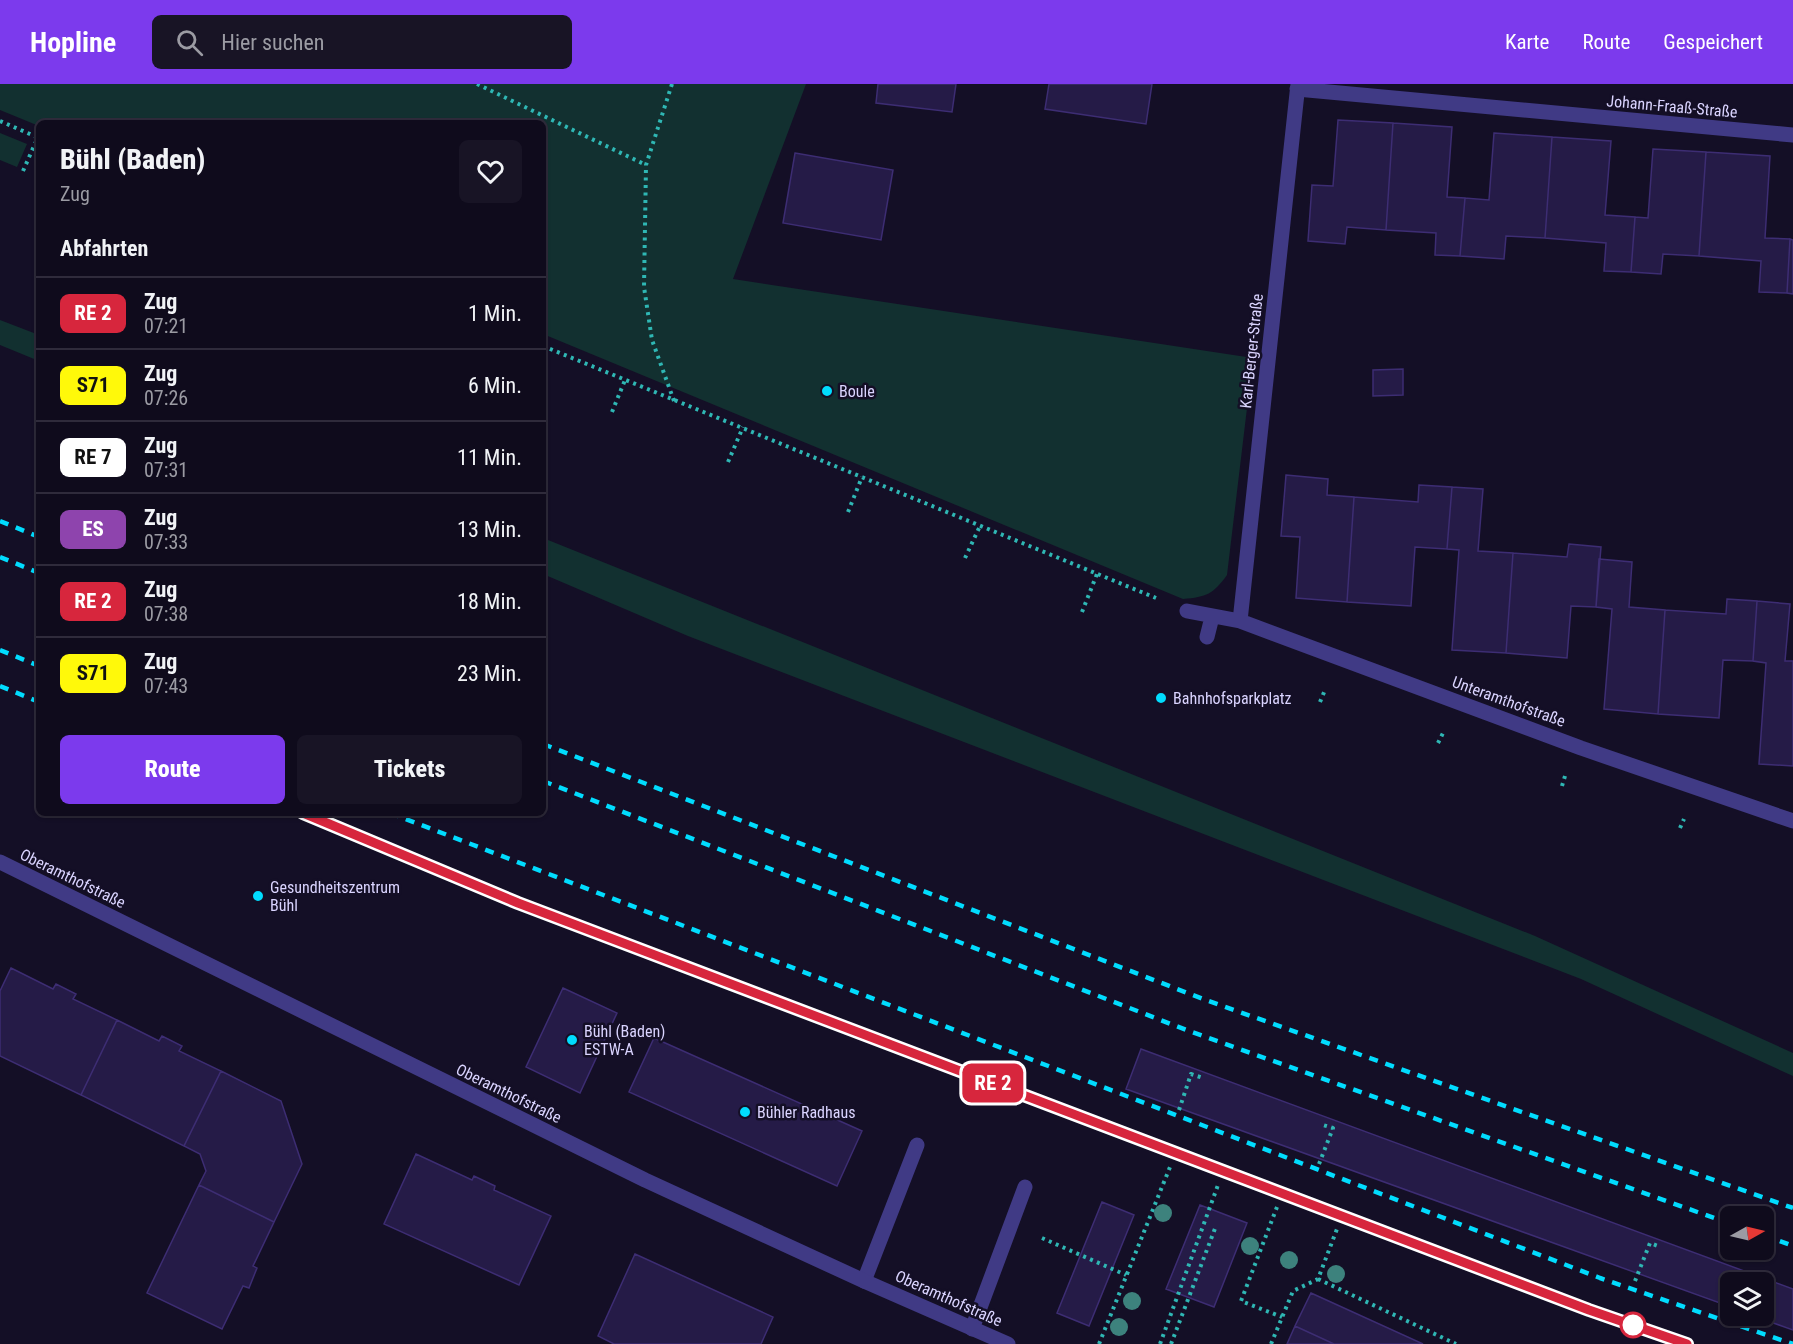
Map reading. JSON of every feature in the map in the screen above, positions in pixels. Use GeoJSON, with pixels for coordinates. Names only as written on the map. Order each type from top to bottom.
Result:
{"type":"FeatureCollection","features":[{"type":"Feature","properties":{"kind":"street","name":"Johann-Fraaß-Straße"},"geometry":{"type":"LineString","coordinates":[[1297,87],[1793,135]]}},
{"type":"Feature","properties":{"kind":"street","name":"Karl-Berger-Straße"},"geometry":{"type":"LineString","coordinates":[[1240,621],[1297,87]]}},
{"type":"Feature","properties":{"kind":"street","name":"Unteramthofstraße"},"geometry":{"type":"LineString","coordinates":[[1187,611],[1240,621],[1581,748],[1793,821]]}},
{"type":"Feature","properties":{"kind":"street"},"geometry":{"type":"LineString","coordinates":[[1207,637],[1212,617]]}},
{"type":"Feature","properties":{"kind":"street","name":"Oberamthofstraße"},"geometry":{"type":"LineString","coordinates":[[0,862],[645,1180],[864,1281],[1008,1344]]}},
{"type":"Feature","properties":{"kind":"street"},"geometry":{"type":"LineString","coordinates":[[864,1281],[916,1145]]}},
{"type":"Feature","properties":{"kind":"street"},"geometry":{"type":"LineString","coordinates":[[972,1329],[1025,1187]]}},
{"type":"Feature","properties":{"kind":"path"},"geometry":{"type":"LineString","coordinates":[[477,84],[646,165]]}},
{"type":"Feature","properties":{"kind":"path"},"geometry":{"type":"LineString","coordinates":[[672,84],[646,165],[644,287],[652,340],[675,401]]}},
{"type":"Feature","properties":{"kind":"path"},"geometry":{"type":"LineString","coordinates":[[0,121],[36,136]]}},
{"type":"Feature","properties":{"kind":"path"},"geometry":{"type":"LineString","coordinates":[[23,171],[36,143]]}},
{"type":"Feature","properties":{"kind":"path"},"geometry":{"type":"LineString","coordinates":[[546,347],[1187,611]]}},
{"type":"Feature","properties":{"kind":"path"},"geometry":{"type":"LineString","coordinates":[[612,412],[625,380]]}},
{"type":"Feature","properties":{"kind":"path"},"geometry":{"type":"LineString","coordinates":[[728,462],[743,427]]}},
{"type":"Feature","properties":{"kind":"path"},"geometry":{"type":"LineString","coordinates":[[848,512],[862,477]]}},
{"type":"Feature","properties":{"kind":"path"},"geometry":{"type":"LineString","coordinates":[[965,558],[980,526]]}},
{"type":"Feature","properties":{"kind":"path"},"geometry":{"type":"LineString","coordinates":[[1082,612],[1097,574]]}},
{"type":"Feature","properties":{"kind":"path"},"geometry":{"type":"LineString","coordinates":[[1179,1110],[1191,1074],[1203,1078]]}},
{"type":"Feature","properties":{"kind":"path"},"geometry":{"type":"LineString","coordinates":[[1319,1164],[1333,1128],[1323,1125]]}},
{"type":"Feature","properties":{"kind":"path"},"geometry":{"type":"LineString","coordinates":[[1100,1344],[1170,1167]]}},
{"type":"Feature","properties":{"kind":"path"},"geometry":{"type":"LineString","coordinates":[[1160,1344],[1218,1185]]}},
{"type":"Feature","properties":{"kind":"path"},"geometry":{"type":"LineString","coordinates":[[1277,1207],[1241,1301],[1282,1317]]}},
{"type":"Feature","properties":{"kind":"path"},"geometry":{"type":"LineString","coordinates":[[1011,1224],[1126,1275]]}},
{"type":"Feature","properties":{"kind":"path"},"geometry":{"type":"LineString","coordinates":[[1172,1344],[1216,1226]]}},
{"type":"Feature","properties":{"kind":"path"},"geometry":{"type":"LineString","coordinates":[[1271,1344],[1293,1291],[1318,1280],[1337,1229]]}},
{"type":"Feature","properties":{"kind":"path"},"geometry":{"type":"LineString","coordinates":[[1635,1281],[1650,1243],[1658,1246]]}},
{"type":"Feature","properties":{"kind":"path"},"geometry":{"type":"LineString","coordinates":[[1318,1280],[1456,1344]]}},
{"type":"Feature","properties":{"kind":"green space"},"geometry":{"type":"Polygon","coordinates":[[[0,84],[806,84],[733,279],[1253,358],[1227,575],[1209,593],[1183,599],[546,335],[546,120],[36,120],[36,125],[0,110],[0,84]]]}},
{"type":"Feature","properties":{"kind":"green space"},"geometry":{"type":"Polygon","coordinates":[[[0,133],[27,144],[17,167],[0,160],[0,133]]]}},
{"type":"Feature","properties":{"kind":"green space"},"geometry":{"type":"Polygon","coordinates":[[[0,320],[36,334],[36,360],[0,345],[0,320]]]}},
{"type":"Feature","properties":{"kind":"green space"},"geometry":{"type":"Polygon","coordinates":[[[546,539],[1535,936],[1793,1053],[1793,1076],[1581,979],[688,636],[546,575],[546,539]]]}},
{"type":"Feature","properties":{"kind":"building"},"geometry":{"type":"Polygon","coordinates":[[[878,84],[956,84],[952,112],[876,103],[878,84]]]}},
{"type":"Feature","properties":{"kind":"building"},"geometry":{"type":"Polygon","coordinates":[[[1049,84],[1152,84],[1146,124],[1045,109],[1049,84]]]}},
{"type":"Feature","properties":{"kind":"building"},"geometry":{"type":"Polygon","coordinates":[[[1338,120],[1393,123],[1386,230],[1347,227],[1345,244],[1308,241],[1312,185],[1333,186],[1338,120]]]}},
{"type":"Feature","properties":{"kind":"building"},"geometry":{"type":"Polygon","coordinates":[[[1393,123],[1452,127],[1447,197],[1465,198],[1460,256],[1435,255],[1436,233],[1386,230],[1393,123]]]}},
{"type":"Feature","properties":{"kind":"building"},"geometry":{"type":"Polygon","coordinates":[[[1494,133],[1552,137],[1545,238],[1506,236],[1504,259],[1460,256],[1465,198],[1489,200],[1494,133]]]}},
{"type":"Feature","properties":{"kind":"building"},"geometry":{"type":"Polygon","coordinates":[[[1552,137],[1611,141],[1605,215],[1635,217],[1631,272],[1604,271],[1606,243],[1545,238],[1552,137]]]}},
{"type":"Feature","properties":{"kind":"building"},"geometry":{"type":"Polygon","coordinates":[[[1653,149],[1706,152],[1699,256],[1663,254],[1661,274],[1631,272],[1635,217],[1648,218],[1653,149]]]}},
{"type":"Feature","properties":{"kind":"building"},"geometry":{"type":"Polygon","coordinates":[[[1706,152],[1770,156],[1765,238],[1790,239],[1787,293],[1759,292],[1761,261],[1699,256],[1706,152]]]}},
{"type":"Feature","properties":{"kind":"building"},"geometry":{"type":"Polygon","coordinates":[[[795,153],[893,170],[881,240],[783,223],[795,153]]]}},
{"type":"Feature","properties":{"kind":"building"},"geometry":{"type":"Polygon","coordinates":[[[1790,239],[1793,240],[1793,294],[1787,293],[1790,239]]]}},
{"type":"Feature","properties":{"kind":"building"},"geometry":{"type":"Polygon","coordinates":[[[1403,369],[1403,395],[1373,396],[1373,370],[1403,369]]]}},
{"type":"Feature","properties":{"kind":"building"},"geometry":{"type":"Polygon","coordinates":[[[1286,475],[1328,479],[1327,495],[1354,497],[1347,602],[1296,598],[1300,537],[1281,536],[1286,475]]]}},
{"type":"Feature","properties":{"kind":"building"},"geometry":{"type":"Polygon","coordinates":[[[1419,485],[1452,487],[1447,549],[1415,547],[1411,606],[1347,602],[1354,497],[1418,502],[1419,485]]]}},
{"type":"Feature","properties":{"kind":"building"},"geometry":{"type":"Polygon","coordinates":[[[1452,487],[1483,489],[1478,551],[1513,553],[1506,653],[1452,650],[1459,550],[1447,549],[1452,487]]]}},
{"type":"Feature","properties":{"kind":"building"},"geometry":{"type":"Polygon","coordinates":[[[1569,544],[1601,547],[1596,607],[1571,606],[1567,658],[1506,653],[1513,553],[1567,557],[1569,544]]]}},
{"type":"Feature","properties":{"kind":"building"},"geometry":{"type":"Polygon","coordinates":[[[1599,559],[1632,562],[1629,607],[1665,610],[1658,714],[1604,709],[1612,609],[1596,607],[1599,559]]]}},
{"type":"Feature","properties":{"kind":"building"},"geometry":{"type":"Polygon","coordinates":[[[1727,599],[1757,601],[1753,661],[1723,660],[1719,718],[1658,714],[1665,610],[1726,614],[1727,599]]]}},
{"type":"Feature","properties":{"kind":"building"},"geometry":{"type":"Polygon","coordinates":[[[1757,601],[1790,604],[1785,661],[1793,661],[1793,766],[1759,764],[1766,663],[1753,661],[1757,601]]]}},
{"type":"Feature","properties":{"kind":"building"},"geometry":{"type":"Polygon","coordinates":[[[11,968],[53,989],[56,984],[76,994],[73,999],[117,1020],[81,1095],[0,1056],[0,991],[11,968]]]}},
{"type":"Feature","properties":{"kind":"building","name":"Bühl (Baden) ESTW-A"},"geometry":{"type":"Polygon","coordinates":[[[563,988],[617,1013],[580,1093],[526,1067],[563,988]]]}},
{"type":"Feature","properties":{"kind":"building"},"geometry":{"type":"Polygon","coordinates":[[[117,1020],[159,1041],[162,1036],[182,1046],[179,1051],[221,1071],[184,1146],[81,1095],[117,1020]]]}},
{"type":"Feature","properties":{"kind":"building","name":"Bühler Radhaus"},"geometry":{"type":"Polygon","coordinates":[[[654,1038],[862,1131],[837,1186],[629,1092],[654,1038]]]}},
{"type":"Feature","properties":{"kind":"building"},"geometry":{"type":"Polygon","coordinates":[[[1141,1049],[1747,1272],[1720,1272],[1720,1303],[1126,1089],[1141,1049]]]}},
{"type":"Feature","properties":{"kind":"building"},"geometry":{"type":"Polygon","coordinates":[[[221,1071],[281,1101],[302,1164],[274,1222],[199,1185],[206,1171],[200,1154],[184,1146],[221,1071]]]}},
{"type":"Feature","properties":{"kind":"building"},"geometry":{"type":"Polygon","coordinates":[[[416,1154],[472,1180],[474,1176],[495,1186],[494,1190],[551,1216],[519,1285],[384,1224],[416,1154]]]}},
{"type":"Feature","properties":{"kind":"building"},"geometry":{"type":"Polygon","coordinates":[[[199,1185],[274,1222],[253,1266],[257,1268],[249,1288],[243,1286],[222,1329],[147,1293],[199,1185]]]}},
{"type":"Feature","properties":{"kind":"building"},"geometry":{"type":"Polygon","coordinates":[[[1102,1202],[1134,1215],[1089,1326],[1057,1313],[1102,1202]]]}},
{"type":"Feature","properties":{"kind":"building"},"geometry":{"type":"Polygon","coordinates":[[[1200,1205],[1247,1223],[1214,1307],[1166,1289],[1200,1205]]]}},
{"type":"Feature","properties":{"kind":"building"},"geometry":{"type":"Polygon","coordinates":[[[635,1254],[773,1317],[761,1344],[614,1344],[598,1336],[635,1254]]]}},
{"type":"Feature","properties":{"kind":"building"},"geometry":{"type":"Polygon","coordinates":[[[1774,1282],[1793,1289],[1793,1330],[1774,1323],[1774,1282]]]}},
{"type":"Feature","properties":{"kind":"building"},"geometry":{"type":"Polygon","coordinates":[[[1311,1293],[1423,1344],[1334,1344],[1295,1326],[1311,1293]]]}},
{"type":"Feature","properties":{"kind":"building"},"geometry":{"type":"Polygon","coordinates":[[[1295,1326],[1334,1344],[1287,1344],[1295,1326]]]}},
{"type":"Feature","properties":{"kind":"railway"},"geometry":{"type":"LineString","coordinates":[[0,521],[36,536]]}},
{"type":"Feature","properties":{"kind":"railway"},"geometry":{"type":"LineString","coordinates":[[0,557],[36,572]]}},
{"type":"Feature","properties":{"kind":"railway"},"geometry":{"type":"LineString","coordinates":[[0,650],[36,665]]}},
{"type":"Feature","properties":{"kind":"railway"},"geometry":{"type":"LineString","coordinates":[[0,686],[36,701]]}},
{"type":"Feature","properties":{"kind":"railway"},"geometry":{"type":"LineString","coordinates":[[546,745],[1203,999],[1793,1208]]}},
{"type":"Feature","properties":{"kind":"railway"},"geometry":{"type":"LineString","coordinates":[[546,782],[1189,1031],[1720,1220]]}},
{"type":"Feature","properties":{"kind":"railway"},"geometry":{"type":"LineString","coordinates":[[310,816],[518,903],[1589,1310],[1687,1344]]}},
{"type":"Feature","properties":{"kind":"railway"},"geometry":{"type":"LineString","coordinates":[[398,816],[1600,1278],[1793,1344]]}},
{"type":"Feature","properties":{"kind":"railway"},"geometry":{"type":"LineString","coordinates":[[1774,1239],[1793,1246]]}},
{"type":"Feature","properties":{"kind":"train"},"geometry":{"type":"LineString","coordinates":[[310,816],[540,911],[1589,1310],[1687,1344]]}},
{"type":"Feature","properties":{"kind":"place","name":"Boule"},"geometry":{"type":"Point","coordinates":[827,391]}},
{"type":"Feature","properties":{"kind":"place","name":"Bahnhofsparkplatz"},"geometry":{"type":"Point","coordinates":[1161,698]}},
{"type":"Feature","properties":{"kind":"place","name":"Gesundheitszentrum Bühl"},"geometry":{"type":"Point","coordinates":[258,896]}},
{"type":"Feature","properties":{"kind":"place","name":"Bühl (Baden) ESTW-A"},"geometry":{"type":"Point","coordinates":[572,1040]}},
{"type":"Feature","properties":{"kind":"place","name":"Bühler Radhaus"},"geometry":{"type":"Point","coordinates":[745,1112]}}]}
